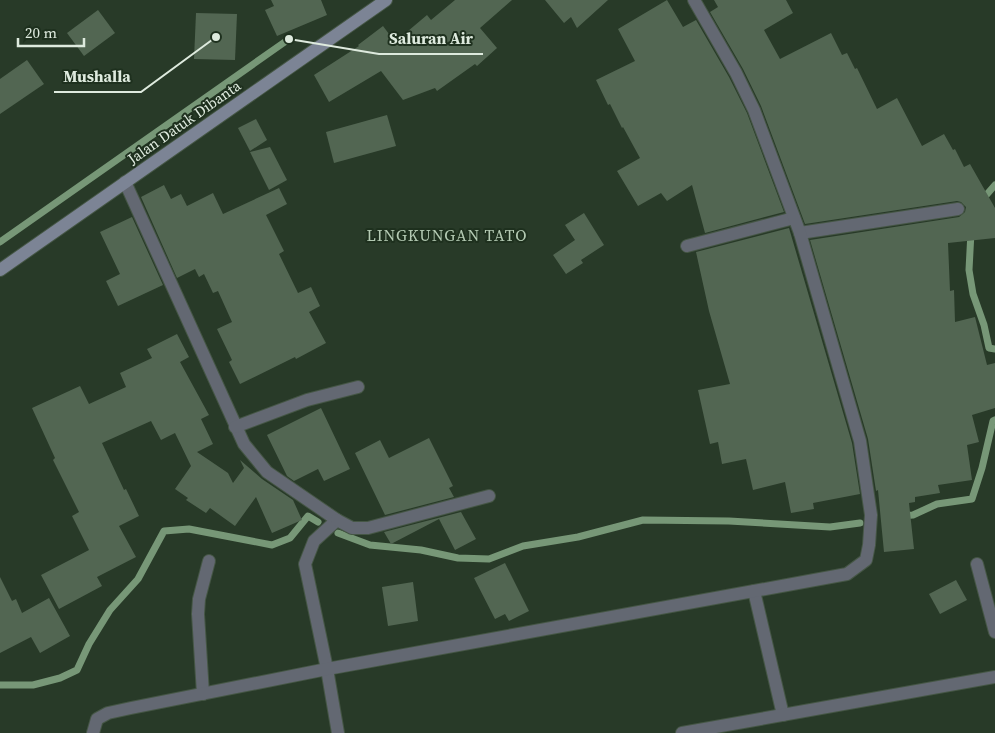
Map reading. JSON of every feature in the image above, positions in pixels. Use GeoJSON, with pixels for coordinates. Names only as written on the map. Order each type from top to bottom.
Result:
{"type":"FeatureCollection","features":[{"type":"Feature","properties":{"kind":"main road","name":"Jalan Datuk Dibanta"},"geometry":{"type":"LineString","coordinates":[[0,270],[386,0]]}},
{"type":"Feature","properties":{"kind":"street"},"geometry":{"type":"LineString","coordinates":[[93,733],[96,719],[108,713],[327,669],[847,574],[866,560],[869,545],[870,515],[860,441],[800,233],[754,110],[736,72],[694,0]]}},
{"type":"Feature","properties":{"kind":"street"},"geometry":{"type":"LineString","coordinates":[[126,182],[235,427],[244,444],[267,472],[337,520],[352,528],[368,528],[489,496]]}},
{"type":"Feature","properties":{"kind":"street"},"geometry":{"type":"LineString","coordinates":[[800,233],[958,209]]}},
{"type":"Feature","properties":{"kind":"street"},"geometry":{"type":"LineString","coordinates":[[687,246],[794,218]]}},
{"type":"Feature","properties":{"kind":"street"},"geometry":{"type":"LineString","coordinates":[[235,427],[307,400],[358,387]]}},
{"type":"Feature","properties":{"kind":"street"},"geometry":{"type":"LineString","coordinates":[[337,520],[314,541],[305,564],[338,733]]}},
{"type":"Feature","properties":{"kind":"street"},"geometry":{"type":"LineString","coordinates":[[203,694],[198,614],[199,599],[209,561]]}},
{"type":"Feature","properties":{"kind":"street"},"geometry":{"type":"LineString","coordinates":[[977,564],[995,632]]}},
{"type":"Feature","properties":{"kind":"street"},"geometry":{"type":"LineString","coordinates":[[754,590],[783,715]]}},
{"type":"Feature","properties":{"kind":"street"},"geometry":{"type":"LineString","coordinates":[[682,733],[995,677]]}},
{"type":"Feature","properties":{"kind":"building"},"geometry":{"type":"Polygon","coordinates":[[[271,0],[321,0],[327,15],[277,36],[265,10],[274,6],[271,0]]]}},
{"type":"Feature","properties":{"kind":"building"},"geometry":{"type":"Polygon","coordinates":[[[455,0],[512,0],[480,28],[497,48],[477,66],[475,64],[437,91],[435,88],[403,100],[381,71],[329,102],[314,75],[359,46],[383,26],[395,42],[427,15],[431,20],[455,0]]]}},
{"type":"Feature","properties":{"kind":"building"},"geometry":{"type":"Polygon","coordinates":[[[545,0],[608,0],[577,28],[571,17],[564,23],[545,0]]]}},
{"type":"Feature","properties":{"kind":"building"},"geometry":{"type":"Polygon","coordinates":[[[667,0],[683,27],[696,20],[729,77],[747,113],[784,212],[705,233],[692,185],[667,201],[661,193],[638,206],[617,171],[640,158],[610,104],[608,105],[596,80],[635,61],[618,29],[667,0]]]}},
{"type":"Feature","properties":{"kind":"building"},"geometry":{"type":"Polygon","coordinates":[[[714,0],[786,0],[793,13],[764,30],[780,59],[831,33],[842,55],[847,53],[855,69],[857,68],[877,109],[897,98],[922,146],[944,134],[953,150],[955,149],[964,167],[970,164],[995,208],[995,238],[948,243],[950,291],[954,290],[955,322],[975,317],[987,365],[995,363],[995,408],[972,415],[979,442],[967,445],[972,480],[938,485],[940,493],[915,497],[915,502],[909,503],[914,549],[884,552],[878,490],[876,491],[868,439],[810,240],[959,217],[965,212],[966,207],[957,201],[805,224],[761,106],[743,69],[710,12],[718,7],[714,0]]]}},
{"type":"Feature","properties":{"kind":"building"},"geometry":{"type":"Polygon","coordinates":[[[98,10],[115,33],[84,56],[67,33],[98,10]]]}},
{"type":"Feature","properties":{"kind":"building"},"geometry":{"type":"Polygon","coordinates":[[[196,13],[237,14],[235,60],[194,59],[196,13]]]}},
{"type":"Feature","properties":{"kind":"building"},"geometry":{"type":"Polygon","coordinates":[[[27,60],[44,84],[0,114],[0,79],[27,60]]]}},
{"type":"Feature","properties":{"kind":"building"},"geometry":{"type":"Polygon","coordinates":[[[387,115],[396,146],[334,163],[326,132],[387,115]]]}},
{"type":"Feature","properties":{"kind":"building"},"geometry":{"type":"Polygon","coordinates":[[[256,119],[267,140],[250,151],[238,128],[256,119]]]}},
{"type":"Feature","properties":{"kind":"building"},"geometry":{"type":"Polygon","coordinates":[[[270,147],[287,180],[269,190],[250,152],[270,147]]]}},
{"type":"Feature","properties":{"kind":"building"},"geometry":{"type":"Polygon","coordinates":[[[164,185],[171,199],[181,194],[187,206],[213,193],[223,214],[279,188],[287,204],[266,215],[284,251],[279,254],[298,293],[311,287],[320,306],[309,312],[326,343],[296,359],[295,357],[240,384],[229,362],[232,360],[217,329],[232,322],[218,291],[213,293],[204,274],[199,277],[195,269],[177,278],[141,197],[164,185]]]}},
{"type":"Feature","properties":{"kind":"building"},"geometry":{"type":"Polygon","coordinates":[[[584,213],[604,245],[581,260],[583,263],[566,274],[553,255],[575,240],[565,225],[584,213]]]}},
{"type":"Feature","properties":{"kind":"building"},"geometry":{"type":"Polygon","coordinates":[[[132,217],[163,285],[118,306],[106,281],[120,274],[100,232],[132,217]]]}},
{"type":"Feature","properties":{"kind":"building"},"geometry":{"type":"Polygon","coordinates":[[[789,228],[852,443],[860,494],[813,503],[814,509],[791,513],[785,482],[753,490],[746,459],[722,464],[718,442],[710,444],[698,390],[730,384],[709,311],[696,252],[789,228]]]}},
{"type":"Feature","properties":{"kind":"building"},"geometry":{"type":"Polygon","coordinates":[[[177,334],[189,357],[180,362],[209,415],[201,419],[213,444],[197,452],[228,473],[233,483],[244,468],[240,460],[262,479],[293,500],[302,520],[272,533],[256,497],[235,526],[210,508],[206,513],[186,500],[188,498],[175,489],[191,466],[175,433],[161,440],[151,421],[102,443],[124,490],[126,489],[139,516],[119,526],[136,557],[97,577],[102,586],[59,609],[41,575],[89,550],[72,516],[79,512],[53,460],[55,458],[32,408],[80,386],[89,404],[126,387],[120,373],[152,358],[147,349],[177,334]]]}},
{"type":"Feature","properties":{"kind":"building"},"geometry":{"type":"Polygon","coordinates":[[[321,408],[350,469],[324,481],[318,469],[294,481],[287,476],[267,435],[321,408]]]}},
{"type":"Feature","properties":{"kind":"building"},"geometry":{"type":"Polygon","coordinates":[[[429,438],[453,486],[449,488],[454,497],[385,515],[355,453],[380,440],[389,458],[429,438]]]}},
{"type":"Feature","properties":{"kind":"building"},"geometry":{"type":"Polygon","coordinates":[[[461,512],[476,539],[455,550],[439,519],[391,544],[384,532],[461,512]]]}},
{"type":"Feature","properties":{"kind":"building"},"geometry":{"type":"Polygon","coordinates":[[[505,563],[529,611],[509,621],[505,614],[495,619],[474,578],[505,563]]]}},
{"type":"Feature","properties":{"kind":"building"},"geometry":{"type":"Polygon","coordinates":[[[0,577],[12,601],[16,599],[22,613],[49,598],[70,636],[40,653],[31,637],[0,653],[0,577]]]}},
{"type":"Feature","properties":{"kind":"building"},"geometry":{"type":"Polygon","coordinates":[[[956,580],[967,600],[940,614],[929,594],[956,580]]]}},
{"type":"Feature","properties":{"kind":"building"},"geometry":{"type":"Polygon","coordinates":[[[413,582],[418,621],[388,626],[382,587],[413,582]]]}},
{"type":"Feature","properties":{"kind":"waterway"},"geometry":{"type":"LineString","coordinates":[[0,242],[289,39]]}},
{"type":"Feature","properties":{"kind":"waterway"},"geometry":{"type":"LineString","coordinates":[[982,200],[995,185]]}},
{"type":"Feature","properties":{"kind":"waterway"},"geometry":{"type":"LineString","coordinates":[[971,232],[969,270],[973,294],[984,325],[989,348],[995,349]]}},
{"type":"Feature","properties":{"kind":"waterway"},"geometry":{"type":"LineString","coordinates":[[901,516],[913,515],[937,504],[972,499],[982,468],[993,421],[995,420]]}},
{"type":"Feature","properties":{"kind":"waterway"},"geometry":{"type":"LineString","coordinates":[[0,685],[33,685],[60,678],[77,670],[89,644],[110,610],[138,579],[164,531],[189,529],[272,545],[290,538],[308,516],[318,522]]}},
{"type":"Feature","properties":{"kind":"waterway"},"geometry":{"type":"LineString","coordinates":[[338,533],[370,545],[421,550],[458,558],[489,559],[523,546],[578,537],[643,520],[729,521],[830,527],[860,523]]}},
{"type":"Feature","properties":{"kind":"place","name":"Mushalla"},"geometry":{"type":"Point","coordinates":[216,37]}},
{"type":"Feature","properties":{"kind":"place","name":"Saluran Air"},"geometry":{"type":"Point","coordinates":[289,39]}},
{"type":"Feature","properties":{"kind":"district","name":"LINGKUNGAN TATO"},"geometry":{"type":"Point","coordinates":[447,235]}}]}
